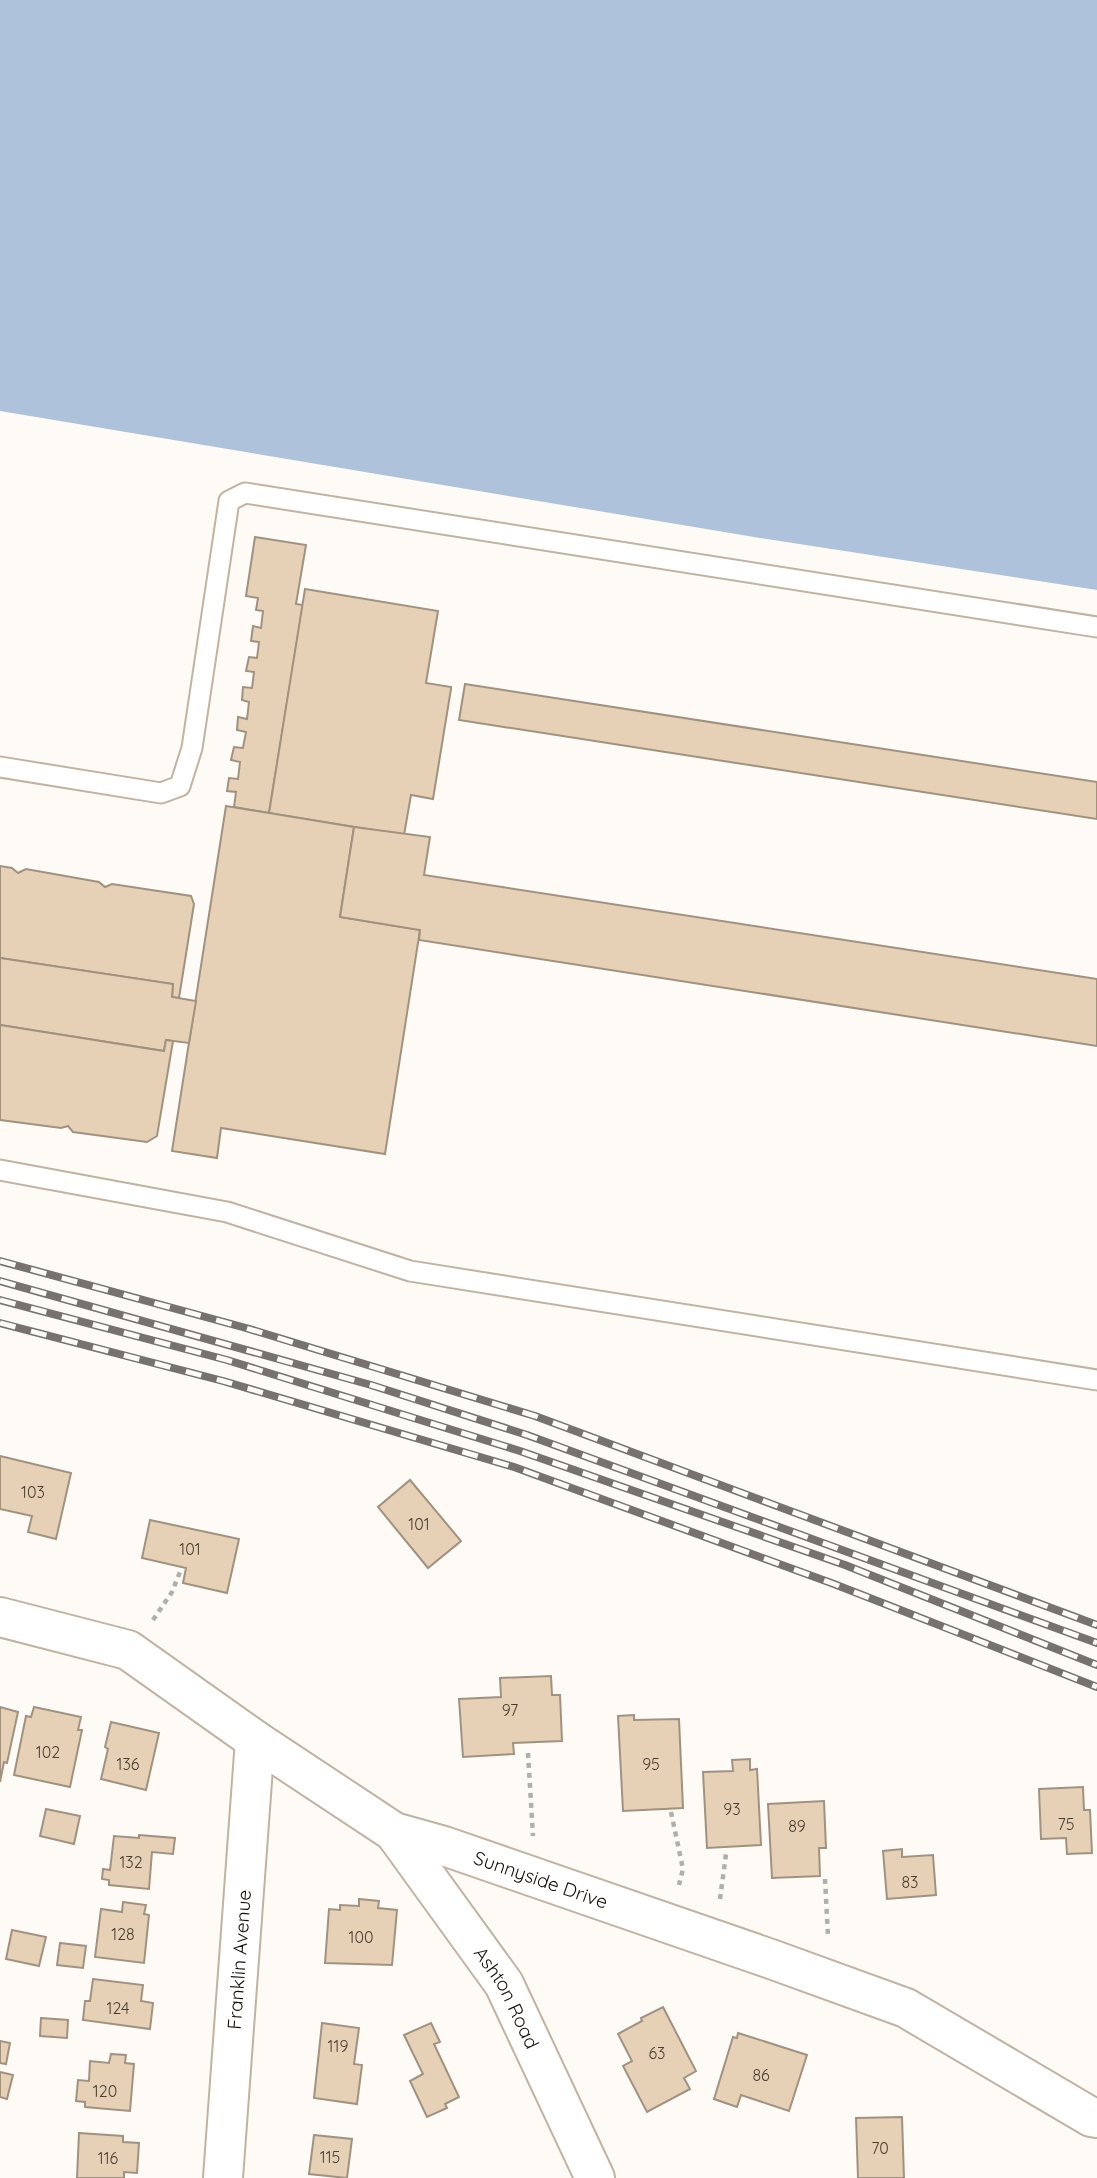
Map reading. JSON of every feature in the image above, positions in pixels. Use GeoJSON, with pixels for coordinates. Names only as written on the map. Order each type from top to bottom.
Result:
{"type":"FeatureCollection","features":[{"type":"Feature","properties":{"kind":"street","name":"Sunnyside Drive"},"geometry":{"type":"LineString","coordinates":[[0,1617],[128,1650],[255,1740],[394,1832],[509,1868],[906,2008],[1091,2117],[1097,2118]]}},
{"type":"Feature","properties":{"kind":"street","name":"Franklin Avenue"},"geometry":{"type":"LineString","coordinates":[[223,2178],[255,1740]]}},
{"type":"Feature","properties":{"kind":"street","name":"Ashton Road"},"geometry":{"type":"LineString","coordinates":[[394,1832],[504,1984],[595,2178]]}},
{"type":"Feature","properties":{"kind":"lane"},"geometry":{"type":"LineString","coordinates":[[0,767],[162,793],[180,786],[192,748],[229,501],[246,493],[1097,627]]}},
{"type":"Feature","properties":{"kind":"lane"},"geometry":{"type":"LineString","coordinates":[[0,1170],[227,1212],[410,1271],[1097,1380]]}},
{"type":"Feature","properties":{"kind":"path"},"geometry":{"type":"LineString","coordinates":[[153,1620],[172,1592],[180,1572]]}},
{"type":"Feature","properties":{"kind":"path"},"geometry":{"type":"LineString","coordinates":[[528,1753],[533,1836]]}},
{"type":"Feature","properties":{"kind":"path"},"geometry":{"type":"LineString","coordinates":[[671,1812],[683,1868],[679,1885]]}},
{"type":"Feature","properties":{"kind":"path"},"geometry":{"type":"LineString","coordinates":[[720,1899],[726,1854]]}},
{"type":"Feature","properties":{"kind":"path"},"geometry":{"type":"LineString","coordinates":[[825,1880],[828,1936]]}},
{"type":"Feature","properties":{"kind":"water"},"geometry":{"type":"Polygon","coordinates":[[[0,0],[1097,0],[1097,590],[760,538],[0,411],[0,0]]]}},
{"type":"Feature","properties":{"kind":"building"},"geometry":{"type":"Polygon","coordinates":[[[255,537],[306,545],[296,604],[303,605],[269,813],[234,807],[236,792],[227,791],[229,778],[238,779],[240,762],[231,760],[234,747],[243,748],[246,732],[237,730],[238,717],[247,719],[249,702],[242,700],[243,687],[252,688],[254,672],[246,671],[249,657],[257,658],[259,642],[251,641],[253,626],[261,628],[263,611],[256,610],[258,598],[246,596],[255,537]]]}},
{"type":"Feature","properties":{"kind":"building"},"geometry":{"type":"Polygon","coordinates":[[[305,589],[438,611],[426,683],[451,689],[433,799],[411,795],[404,835],[269,813],[305,589]]]}},
{"type":"Feature","properties":{"kind":"building"},"geometry":{"type":"Polygon","coordinates":[[[465,684],[1097,782],[1097,819],[459,720],[465,684]]]}},
{"type":"Feature","properties":{"kind":"building"},"geometry":{"type":"Polygon","coordinates":[[[226,806],[354,827],[340,917],[420,930],[385,1154],[221,1128],[217,1158],[172,1151],[226,806]]]}},
{"type":"Feature","properties":{"kind":"building"},"geometry":{"type":"Polygon","coordinates":[[[354,827],[430,837],[424,875],[1097,979],[1097,1046],[419,940],[420,930],[340,917],[354,827]]]}},
{"type":"Feature","properties":{"kind":"building"},"geometry":{"type":"Polygon","coordinates":[[[0,866],[12,868],[18,873],[26,869],[99,882],[105,887],[112,884],[191,896],[194,904],[179,998],[172,997],[173,984],[0,958],[0,866]]]}},
{"type":"Feature","properties":{"kind":"building"},"geometry":{"type":"Polygon","coordinates":[[[0,958],[173,984],[172,997],[196,1001],[189,1043],[166,1040],[164,1051],[0,1025],[0,958]]]}},
{"type":"Feature","properties":{"kind":"building"},"geometry":{"type":"Polygon","coordinates":[[[0,1025],[164,1051],[166,1040],[173,1041],[157,1136],[147,1142],[73,1132],[68,1126],[61,1128],[0,1120],[0,1025]]]}},
{"type":"Feature","properties":{"kind":"building"},"geometry":{"type":"Polygon","coordinates":[[[0,1456],[71,1473],[56,1539],[28,1532],[32,1516],[0,1509],[0,1456]]]}},
{"type":"Feature","properties":{"kind":"building"},"geometry":{"type":"Polygon","coordinates":[[[410,1480],[461,1541],[428,1568],[378,1507],[410,1480]]]}},
{"type":"Feature","properties":{"kind":"building"},"geometry":{"type":"Polygon","coordinates":[[[150,1520],[239,1539],[227,1593],[183,1583],[186,1568],[142,1558],[150,1520]]]}},
{"type":"Feature","properties":{"kind":"building"},"geometry":{"type":"Polygon","coordinates":[[[551,1676],[552,1695],[560,1695],[562,1741],[513,1743],[514,1754],[463,1757],[459,1699],[501,1697],[500,1678],[551,1676]]]}},
{"type":"Feature","properties":{"kind":"building"},"geometry":{"type":"Polygon","coordinates":[[[0,1707],[18,1712],[0,1782],[0,1707]]]}},
{"type":"Feature","properties":{"kind":"building"},"geometry":{"type":"Polygon","coordinates":[[[34,1707],[81,1717],[78,1730],[82,1730],[70,1787],[14,1775],[26,1716],[31,1717],[34,1707]]]}},
{"type":"Feature","properties":{"kind":"building"},"geometry":{"type":"Polygon","coordinates":[[[634,1715],[634,1720],[679,1719],[683,1808],[623,1811],[618,1716],[634,1715]]]}},
{"type":"Feature","properties":{"kind":"building"},"geometry":{"type":"Polygon","coordinates":[[[111,1722],[159,1733],[146,1790],[101,1779],[111,1722]]]}},
{"type":"Feature","properties":{"kind":"building"},"geometry":{"type":"Polygon","coordinates":[[[750,1759],[750,1770],[757,1769],[761,1845],[707,1848],[703,1772],[733,1771],[732,1760],[750,1759]]]}},
{"type":"Feature","properties":{"kind":"building"},"geometry":{"type":"Polygon","coordinates":[[[1083,1787],[1084,1810],[1090,1810],[1092,1853],[1067,1854],[1066,1838],[1041,1839],[1039,1789],[1083,1787]]]}},
{"type":"Feature","properties":{"kind":"building"},"geometry":{"type":"Polygon","coordinates":[[[824,1801],[826,1848],[819,1848],[820,1876],[772,1878],[768,1804],[824,1801]]]}},
{"type":"Feature","properties":{"kind":"building"},"geometry":{"type":"Polygon","coordinates":[[[46,1809],[80,1816],[74,1844],[40,1836],[46,1809]]]}},
{"type":"Feature","properties":{"kind":"building"},"geometry":{"type":"Polygon","coordinates":[[[139,1835],[175,1838],[173,1854],[152,1852],[149,1889],[109,1885],[109,1880],[102,1879],[103,1869],[110,1870],[114,1836],[139,1838],[139,1835]]]}},
{"type":"Feature","properties":{"kind":"building"},"geometry":{"type":"Polygon","coordinates":[[[902,1849],[902,1857],[933,1855],[936,1895],[887,1899],[883,1851],[902,1849]]]}},
{"type":"Feature","properties":{"kind":"building"},"geometry":{"type":"Polygon","coordinates":[[[359,1899],[379,1901],[378,1908],[397,1910],[392,1965],[325,1963],[329,1909],[340,1910],[340,1905],[359,1906],[359,1899]]]}},
{"type":"Feature","properties":{"kind":"building"},"geometry":{"type":"Polygon","coordinates":[[[123,1902],[146,1905],[144,1914],[149,1915],[144,1963],[95,1957],[101,1909],[122,1912],[123,1902]]]}},
{"type":"Feature","properties":{"kind":"building"},"geometry":{"type":"Polygon","coordinates":[[[12,1930],[46,1937],[39,1966],[6,1959],[12,1930]]]}},
{"type":"Feature","properties":{"kind":"building"},"geometry":{"type":"Polygon","coordinates":[[[60,1943],[86,1946],[83,1968],[57,1965],[60,1943]]]}},
{"type":"Feature","properties":{"kind":"building"},"geometry":{"type":"Polygon","coordinates":[[[93,1979],[143,1985],[141,2001],[153,2003],[150,2029],[83,2020],[85,2001],[90,2001],[93,1979]]]}},
{"type":"Feature","properties":{"kind":"building"},"geometry":{"type":"Polygon","coordinates":[[[663,2007],[696,2071],[684,2078],[690,2089],[647,2112],[623,2066],[632,2061],[618,2034],[663,2007]]]}},
{"type":"Feature","properties":{"kind":"building"},"geometry":{"type":"Polygon","coordinates":[[[41,2018],[68,2020],[67,2038],[40,2036],[41,2018]]]}},
{"type":"Feature","properties":{"kind":"building"},"geometry":{"type":"Polygon","coordinates":[[[322,2023],[359,2028],[354,2064],[362,2065],[357,2104],[314,2098],[322,2023]]]}},
{"type":"Feature","properties":{"kind":"building"},"geometry":{"type":"Polygon","coordinates":[[[431,2023],[440,2042],[434,2044],[459,2097],[445,2104],[447,2108],[427,2117],[410,2081],[423,2074],[404,2035],[431,2023]]]}},
{"type":"Feature","properties":{"kind":"building"},"geometry":{"type":"Polygon","coordinates":[[[738,2033],[807,2055],[789,2111],[741,2095],[737,2107],[714,2099],[733,2037],[737,2038],[738,2033]]]}},
{"type":"Feature","properties":{"kind":"building"},"geometry":{"type":"Polygon","coordinates":[[[0,2041],[10,2043],[6,2064],[0,2063],[0,2041]]]}},
{"type":"Feature","properties":{"kind":"building"},"geometry":{"type":"Polygon","coordinates":[[[111,2054],[126,2055],[125,2063],[134,2064],[130,2111],[85,2107],[85,2102],[76,2101],[78,2080],[89,2081],[90,2061],[109,2063],[111,2054]]]}},
{"type":"Feature","properties":{"kind":"building"},"geometry":{"type":"Polygon","coordinates":[[[0,2072],[13,2075],[7,2099],[0,2097],[0,2072]]]}},
{"type":"Feature","properties":{"kind":"building"},"geometry":{"type":"Polygon","coordinates":[[[902,2117],[904,2178],[858,2178],[856,2118],[902,2117]]]}},
{"type":"Feature","properties":{"kind":"building"},"geometry":{"type":"Polygon","coordinates":[[[79,2133],[123,2136],[123,2142],[139,2143],[137,2173],[124,2172],[124,2178],[77,2178],[79,2133]]]}},
{"type":"Feature","properties":{"kind":"building"},"geometry":{"type":"Polygon","coordinates":[[[314,2135],[352,2139],[347,2178],[309,2174],[314,2135]]]}},
{"type":"Feature","properties":{"kind":"railway"},"geometry":{"type":"LineString","coordinates":[[0,1261],[246,1328],[535,1416],[1097,1625]]}},
{"type":"Feature","properties":{"kind":"railway"},"geometry":{"type":"LineString","coordinates":[[0,1281],[371,1385],[527,1435],[1097,1643]]}},
{"type":"Feature","properties":{"kind":"railway"},"geometry":{"type":"LineString","coordinates":[[0,1300],[227,1360],[520,1451],[845,1565],[1097,1665]]}},
{"type":"Feature","properties":{"kind":"railway"},"geometry":{"type":"LineString","coordinates":[[0,1323],[223,1381],[514,1467],[834,1584],[1097,1687]]}}]}
